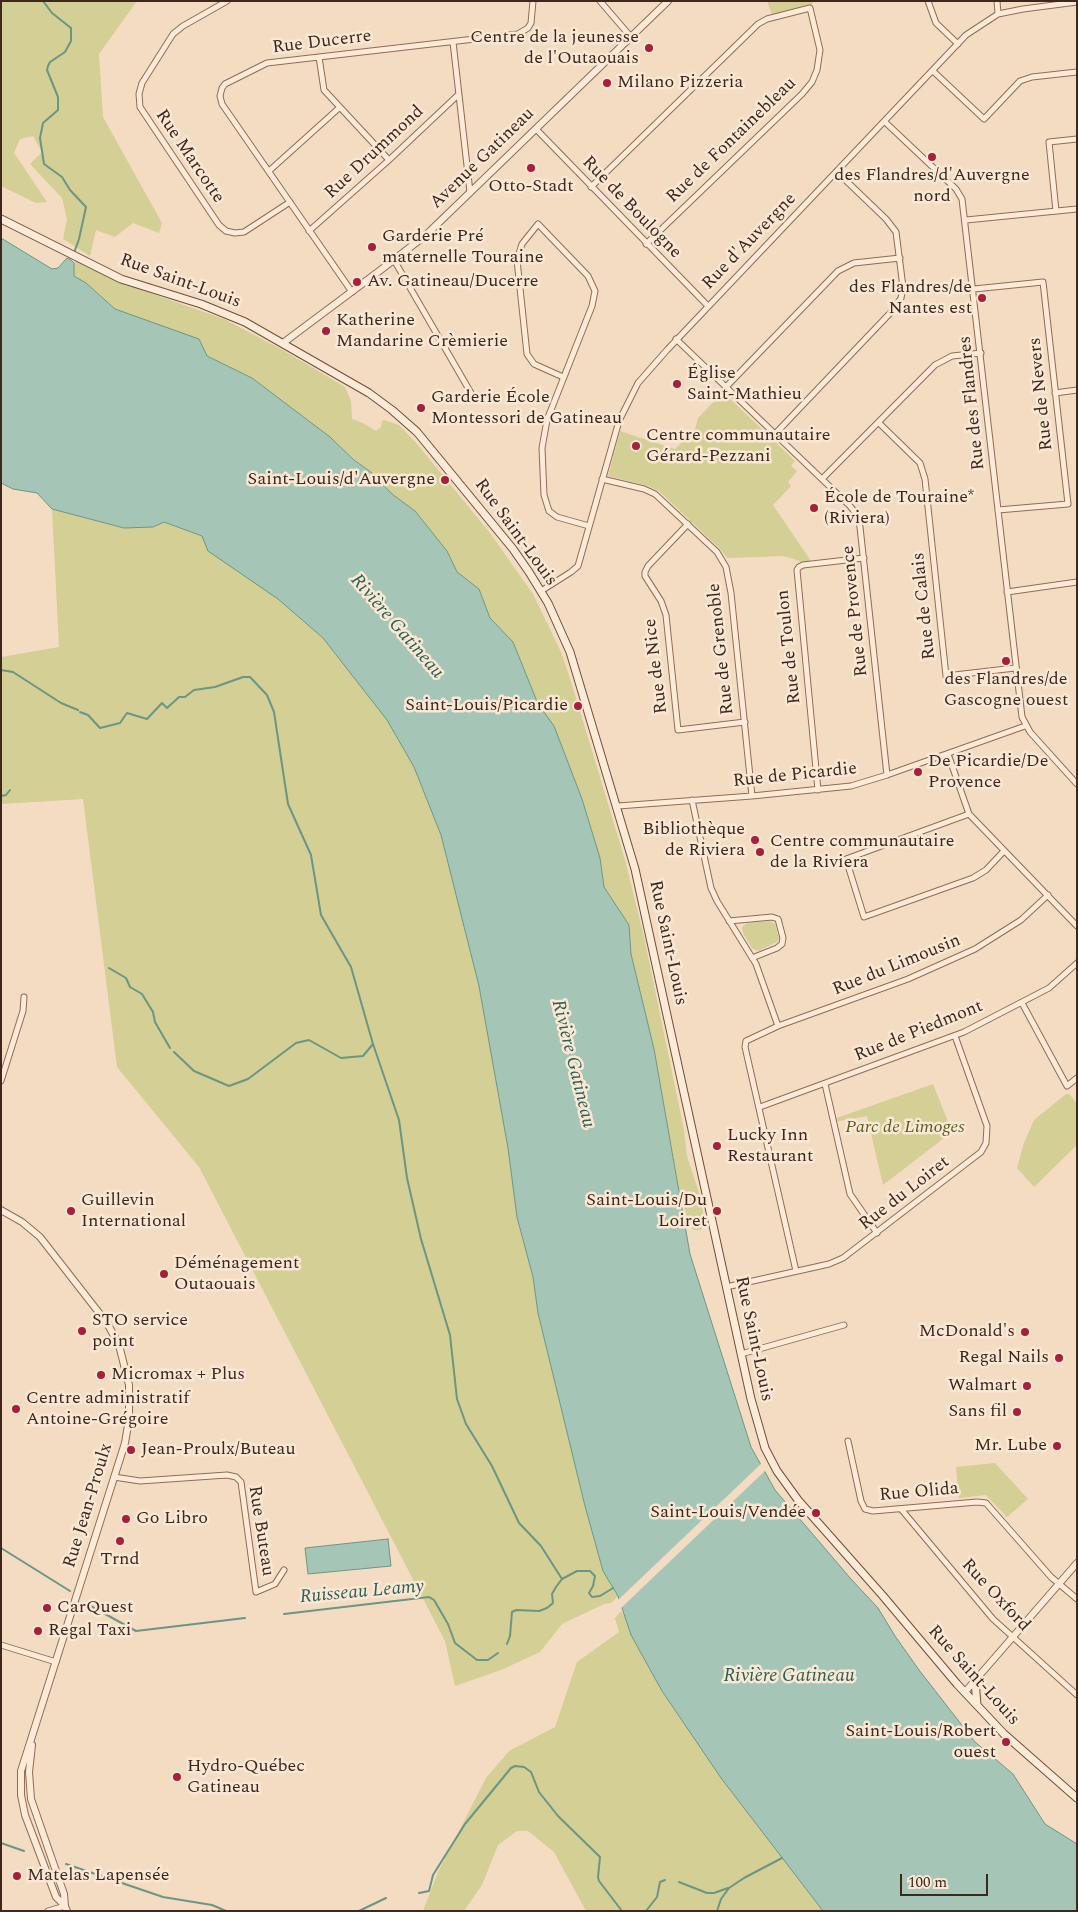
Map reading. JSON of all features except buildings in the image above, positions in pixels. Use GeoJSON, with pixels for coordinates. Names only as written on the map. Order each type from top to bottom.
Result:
{"type":"FeatureCollection","features":[{"type":"Feature","properties":{"kind":"main road","name":"Rue Saint-Louis"},"geometry":{"type":"LineString","coordinates":[[1,219],[129,282],[226,313],[283,343],[369,393],[417,432],[513,549],[540,590],[561,629],[570,652],[618,806],[642,898],[741,1354],[760,1436],[768,1454],[781,1477],[807,1511],[965,1692],[1004,1734],[1077,1798]]}},
{"type":"Feature","properties":{"kind":"main road"},"geometry":{"type":"LineString","coordinates":[[975,1681],[977,1705]]}},
{"type":"Feature","properties":{"kind":"street","name":"Rue Marcotte"},"geometry":{"type":"LineString","coordinates":[[227,1],[183,26],[174,34],[140,88],[140,107],[219,225],[226,231],[244,232],[290,202]]}},
{"type":"Feature","properties":{"kind":"street","name":"Rue Ducerre"},"geometry":{"type":"LineString","coordinates":[[352,292],[222,104],[220,96],[222,88],[225,84],[262,64],[518,34],[528,28],[531,23],[533,1]]}},
{"type":"Feature","properties":{"kind":"street"},"geometry":{"type":"LineString","coordinates":[[600,1],[631,38]]}},
{"type":"Feature","properties":{"kind":"street","name":"Avenue Gatineau"},"geometry":{"type":"LineString","coordinates":[[283,343],[426,235],[668,1]]}},
{"type":"Feature","properties":{"kind":"street"},"geometry":{"type":"LineString","coordinates":[[928,1],[936,23],[958,44]]}},
{"type":"Feature","properties":{"kind":"street"},"geometry":{"type":"LineString","coordinates":[[997,1],[998,14]]}},
{"type":"Feature","properties":{"kind":"street","name":"Rue d'Auvergne"},"geometry":{"type":"LineString","coordinates":[[540,590],[575,569],[580,562],[617,428],[628,401],[643,376],[676,339],[958,44],[980,25],[998,14],[1067,2],[1077,2]]}},
{"type":"Feature","properties":{"kind":"street","name":"Rue de Fontainebleau"},"geometry":{"type":"LineString","coordinates":[[591,186],[758,24],[767,19],[810,8],[820,50],[817,70],[812,82],[802,94],[646,244]]}},
{"type":"Feature","properties":{"kind":"street"},"geometry":{"type":"LineString","coordinates":[[453,42],[470,192]]}},
{"type":"Feature","properties":{"kind":"street"},"geometry":{"type":"LineString","coordinates":[[319,57],[322,87],[339,108],[389,160]]}},
{"type":"Feature","properties":{"kind":"street"},"geometry":{"type":"LineString","coordinates":[[933,70],[984,119],[1020,81],[1032,77],[1077,72]]}},
{"type":"Feature","properties":{"kind":"street","name":"Rue Drummond"},"geometry":{"type":"LineString","coordinates":[[309,231],[458,95]]}},
{"type":"Feature","properties":{"kind":"street"},"geometry":{"type":"LineString","coordinates":[[269,171],[339,108]]}},
{"type":"Feature","properties":{"kind":"street","name":"Rue des Flandres"},"geometry":{"type":"LineString","coordinates":[[885,122],[960,194],[964,205],[1022,717],[1026,726],[1075,779]]}},
{"type":"Feature","properties":{"kind":"street","name":"Rue de Boulogne"},"geometry":{"type":"LineString","coordinates":[[536,129],[708,306]]}},
{"type":"Feature","properties":{"kind":"street"},"geometry":{"type":"LineString","coordinates":[[1056,211],[1049,142],[1077,139]]}},
{"type":"Feature","properties":{"kind":"street"},"geometry":{"type":"LineString","coordinates":[[775,434],[898,304],[903,287],[897,237],[893,228],[886,218],[837,172]]}},
{"type":"Feature","properties":{"kind":"street"},"geometry":{"type":"LineString","coordinates":[[966,220],[1077,209]]}},
{"type":"Feature","properties":{"kind":"street"},"geometry":{"type":"LineString","coordinates":[[563,377],[534,364],[527,354],[517,260],[522,244],[538,224],[588,276],[595,291],[592,306],[546,420],[543,439],[546,502],[552,514],[589,526]]}},
{"type":"Feature","properties":{"kind":"street"},"geometry":{"type":"LineString","coordinates":[[726,387],[838,271],[854,263],[900,258]]}},
{"type":"Feature","properties":{"kind":"street"},"geometry":{"type":"LineString","coordinates":[[394,260],[471,393]]}},
{"type":"Feature","properties":{"kind":"street","name":"Rue de Nevers"},"geometry":{"type":"LineString","coordinates":[[974,290],[1043,282],[1068,504],[998,510]]}},
{"type":"Feature","properties":{"kind":"street","name":"Rue de Provence"},"geometry":{"type":"LineString","coordinates":[[676,339],[857,515],[864,558],[887,775]]}},
{"type":"Feature","properties":{"kind":"street"},"geometry":{"type":"LineString","coordinates":[[822,479],[940,361],[952,356],[981,353]]}},
{"type":"Feature","properties":{"kind":"street"},"geometry":{"type":"LineString","coordinates":[[1055,393],[1077,390]]}},
{"type":"Feature","properties":{"kind":"street","name":"Rue de Calais"},"geometry":{"type":"LineString","coordinates":[[879,423],[920,463],[925,478],[946,676],[1015,668]]}},
{"type":"Feature","properties":{"kind":"street","name":"Rue de Grenoble"},"geometry":{"type":"LineString","coordinates":[[602,479],[644,489],[655,494],[717,552],[726,567],[732,593],[752,796]]}},
{"type":"Feature","properties":{"kind":"street","name":"Rue de Nice"},"geometry":{"type":"LineString","coordinates":[[688,524],[648,566],[645,572],[645,576],[661,601],[666,615],[678,730],[744,722]]}},
{"type":"Feature","properties":{"kind":"street","name":"Rue de Toulon"},"geometry":{"type":"LineString","coordinates":[[818,790],[796,570],[803,565],[864,558]]}},
{"type":"Feature","properties":{"kind":"street"},"geometry":{"type":"LineString","coordinates":[[1007,592],[1077,582]]}},
{"type":"Feature","properties":{"kind":"street","name":"Rue de Picardie"},"geometry":{"type":"LineString","coordinates":[[618,806],[818,790],[858,784],[1026,726]]}},
{"type":"Feature","properties":{"kind":"street"},"geometry":{"type":"LineString","coordinates":[[948,754],[969,814],[1077,926]]}},
{"type":"Feature","properties":{"kind":"street"},"geometry":{"type":"LineString","coordinates":[[692,800],[711,888],[752,958],[778,1026]]}},
{"type":"Feature","properties":{"kind":"street"},"geometry":{"type":"LineString","coordinates":[[969,814],[846,859],[864,917],[973,878],[986,870],[1004,851]]}},
{"type":"Feature","properties":{"kind":"street","name":"Rue du Limousin"},"geometry":{"type":"LineString","coordinates":[[760,1107],[745,1046],[746,1041],[751,1037],[908,979],[975,949],[1021,920],[1048,895]]}},
{"type":"Feature","properties":{"kind":"street"},"geometry":{"type":"LineString","coordinates":[[729,921],[772,917],[778,919],[783,938],[782,944],[777,948],[752,958]]}},
{"type":"Feature","properties":{"kind":"street","name":"Rue de Piedmont"},"geometry":{"type":"LineString","coordinates":[[760,1107],[955,1036],[1022,1003],[1053,985],[1077,963]]}},
{"type":"Feature","properties":{"kind":"street"},"geometry":{"type":"LineString","coordinates":[[1,1081],[23,1011],[24,997]]}},
{"type":"Feature","properties":{"kind":"street"},"geometry":{"type":"LineString","coordinates":[[1022,1003],[1067,1086],[1077,1078]]}},
{"type":"Feature","properties":{"kind":"street","name":"Rue du Loiret"},"geometry":{"type":"LineString","coordinates":[[726,1287],[829,1264],[843,1258],[976,1156],[986,1143],[988,1131],[986,1118],[955,1036]]}},
{"type":"Feature","properties":{"kind":"street"},"geometry":{"type":"LineString","coordinates":[[825,1084],[850,1194],[877,1233]]}},
{"type":"Feature","properties":{"kind":"street"},"geometry":{"type":"LineString","coordinates":[[760,1107],[796,1270]]}},
{"type":"Feature","properties":{"kind":"street","name":"Rue Jean-Proulx"},"geometry":{"type":"LineString","coordinates":[[1,1210],[22,1222],[46,1244],[107,1323],[119,1345],[127,1374],[130,1398],[128,1431],[34,1733],[22,1764],[22,1805],[56,1898],[66,1908]]}},
{"type":"Feature","properties":{"kind":"street"},"geometry":{"type":"LineString","coordinates":[[741,1354],[844,1325]]}},
{"type":"Feature","properties":{"kind":"street","name":"Rue Olida"},"geometry":{"type":"LineString","coordinates":[[848,1441],[862,1506],[869,1511],[977,1502],[986,1503],[1051,1577],[1059,1583]]}},
{"type":"Feature","properties":{"kind":"street","name":"Rue Buteau"},"geometry":{"type":"LineString","coordinates":[[114,1477],[140,1481],[227,1475],[236,1477],[241,1482],[256,1592],[275,1584],[284,1570]]}},
{"type":"Feature","properties":{"kind":"street","name":"Rue Oxford"},"geometry":{"type":"LineString","coordinates":[[901,1509],[992,1618],[1077,1695]]}},
{"type":"Feature","properties":{"kind":"street"},"geometry":{"type":"LineString","coordinates":[[965,1692],[1077,1563]]}},
{"type":"Feature","properties":{"kind":"street"},"geometry":{"type":"LineString","coordinates":[[1059,1583],[1077,1599]]}},
{"type":"Feature","properties":{"kind":"street"},"geometry":{"type":"LineString","coordinates":[[1,1645],[56,1662]]}},
{"type":"Feature","properties":{"kind":"street","name":"Rue Jean-Proulx"},"geometry":{"type":"LineString","coordinates":[[34,1733],[29,1788],[39,1827],[64,1894],[66,1908]]}},
{"type":"Feature","properties":{"kind":"street"},"geometry":{"type":"LineString","coordinates":[[48,1911],[66,1908]]}},
{"type":"Feature","properties":{"kind":"green space"},"geometry":{"type":"Polygon","coordinates":[[[1,1],[137,1],[99,54],[103,117],[162,223],[159,233],[133,223],[115,237],[96,230],[90,256],[63,239],[67,219],[62,198],[30,164],[42,152],[33,136],[20,139],[14,153],[47,202],[36,203],[1,186],[1,1]]]}},
{"type":"Feature","properties":{"kind":"green space"},"geometry":{"type":"Polygon","coordinates":[[[767,1],[814,1],[810,8],[773,17],[767,1]]]}},
{"type":"Feature","properties":{"kind":"green space"},"geometry":{"type":"Polygon","coordinates":[[[76,259],[116,281],[224,319],[281,349],[345,387],[351,401],[352,419],[376,431],[381,427],[384,420],[399,425],[418,445],[490,533],[533,594],[561,652],[570,678],[625,860],[644,937],[684,1130],[687,1156],[698,1190],[706,1225],[700,1230],[694,1230],[690,1227],[680,1194],[654,1049],[631,954],[629,925],[604,887],[600,858],[582,799],[554,726],[538,704],[513,642],[490,618],[479,589],[457,572],[447,551],[415,511],[392,494],[372,473],[330,437],[252,378],[207,356],[145,320],[115,309],[86,283],[74,276],[73,267],[76,259]]]}},
{"type":"Feature","properties":{"kind":"green space"},"geometry":{"type":"Polygon","coordinates":[[[723,392],[795,461],[791,466],[797,471],[788,482],[791,486],[773,505],[813,564],[803,565],[800,561],[783,556],[727,558],[659,491],[648,486],[608,476],[620,431],[675,449],[695,429],[698,418],[723,392]]]}},
{"type":"Feature","properties":{"kind":"green space"},"geometry":{"type":"Polygon","coordinates":[[[52,509],[124,528],[153,527],[164,522],[202,536],[279,599],[323,638],[387,720],[414,767],[441,835],[479,986],[508,1148],[517,1217],[533,1277],[538,1313],[585,1506],[603,1571],[618,1596],[611,1603],[604,1604],[562,1624],[540,1652],[501,1670],[455,1686],[445,1641],[199,1167],[117,1067],[83,799],[1,804],[1,657],[59,647],[52,509]]]}},
{"type":"Feature","properties":{"kind":"green space"},"geometry":{"type":"Polygon","coordinates":[[[770,921],[775,924],[779,939],[777,942],[758,951],[752,948],[743,933],[742,927],[747,923],[770,921]]]}},
{"type":"Feature","properties":{"kind":"green space","name":"Parc de Limoges"},"geometry":{"type":"Polygon","coordinates":[[[933,1084],[952,1132],[883,1185],[867,1116],[834,1122],[834,1119],[933,1084]]]}},
{"type":"Feature","properties":{"kind":"green space"},"geometry":{"type":"Polygon","coordinates":[[[1066,1094],[1069,1094],[1077,1103],[1077,1145],[1034,1187],[1017,1168],[1024,1143],[1034,1120],[1066,1094]]]}},
{"type":"Feature","properties":{"kind":"green space"},"geometry":{"type":"Polygon","coordinates":[[[995,1463],[1028,1499],[1007,1517],[986,1495],[959,1498],[956,1467],[995,1463]]]}},
{"type":"Feature","properties":{"kind":"green space"},"geometry":{"type":"Polygon","coordinates":[[[621,1611],[627,1620],[631,1635],[662,1691],[721,1778],[823,1911],[586,1911],[554,1852],[528,1831],[517,1831],[498,1845],[482,1885],[464,1911],[423,1911],[438,1872],[486,1778],[509,1751],[555,1727],[577,1662],[619,1632],[615,1618],[621,1611]]]}},
{"type":"Feature","properties":{"kind":"water","name":"Rivière Gatineau"},"geometry":{"type":"Polygon","coordinates":[[[1,238],[52,269],[58,268],[67,258],[71,260],[74,263],[74,276],[86,283],[115,309],[199,339],[207,356],[252,378],[330,437],[354,460],[372,473],[392,494],[415,511],[447,551],[457,572],[479,589],[490,618],[513,642],[538,704],[554,726],[582,799],[600,858],[604,887],[629,925],[631,954],[654,1049],[690,1254],[751,1447],[775,1490],[878,1608],[919,1670],[975,1742],[1013,1774],[1045,1824],[1077,1844],[1077,1911],[823,1911],[721,1778],[662,1691],[631,1635],[618,1596],[603,1571],[585,1506],[538,1313],[533,1277],[517,1217],[508,1148],[479,986],[441,835],[414,767],[387,720],[323,638],[278,599],[208,551],[202,536],[164,522],[153,527],[124,528],[52,509],[37,493],[13,489],[1,483],[1,238]]]}},
{"type":"Feature","properties":{"kind":"water"},"geometry":{"type":"Polygon","coordinates":[[[388,1539],[391,1566],[308,1574],[305,1548],[388,1539]]]}},
{"type":"Feature","properties":{"kind":"pier"},"geometry":{"type":"Polygon","coordinates":[[[763,1462],[767,1469],[620,1609],[617,1601],[763,1462]]]}},
{"type":"Feature","properties":{"kind":"waterway"},"geometry":{"type":"LineString","coordinates":[[43,1],[52,13],[71,28],[71,41],[65,52],[50,62],[48,66],[47,70],[58,97],[58,110],[43,123],[40,138],[44,164],[62,177],[70,190],[86,207],[74,253]]}},
{"type":"Feature","properties":{"kind":"waterway"},"geometry":{"type":"LineString","coordinates":[[1,670],[13,672],[61,703],[78,710]]}},
{"type":"Feature","properties":{"kind":"waterway"},"geometry":{"type":"LineString","coordinates":[[80,712],[88,715],[100,728],[120,723],[127,713],[147,719],[162,703],[167,708],[179,697],[185,697],[194,690],[215,687],[243,677],[250,677],[267,695],[274,712],[288,804],[311,855],[321,915],[351,967],[373,1044],[399,1120],[407,1178],[421,1239],[450,1335],[457,1399],[466,1424],[492,1466],[519,1523],[541,1546],[562,1579]]}},
{"type":"Feature","properties":{"kind":"waterway"},"geometry":{"type":"LineString","coordinates":[[1,796],[6,795],[10,790]]}},
{"type":"Feature","properties":{"kind":"waterway"},"geometry":{"type":"LineString","coordinates":[[109,968],[126,978],[130,987],[142,994],[170,1048]]}},
{"type":"Feature","properties":{"kind":"waterway"},"geometry":{"type":"LineString","coordinates":[[174,1052],[194,1071],[229,1086],[248,1079],[296,1043],[309,1040],[341,1058],[363,1056],[373,1044]]}},
{"type":"Feature","properties":{"kind":"waterway","name":"Ruisseau Leamy"},"geometry":{"type":"LineString","coordinates":[[1,1548],[70,1591]]}},
{"type":"Feature","properties":{"kind":"waterway","name":"Ruisseau Leamy"},"geometry":{"type":"LineString","coordinates":[[507,1644],[510,1636],[512,1612],[516,1610],[539,1611],[547,1608],[553,1603],[552,1594],[562,1579],[577,1571],[590,1571],[595,1576],[589,1593],[592,1597],[600,1596],[613,1588]]}},
{"type":"Feature","properties":{"kind":"waterway","name":"Ruisseau Leamy"},"geometry":{"type":"LineString","coordinates":[[284,1614],[429,1597],[434,1600],[448,1624],[455,1643],[477,1660],[488,1660],[498,1653]]}},
{"type":"Feature","properties":{"kind":"waterway","name":"Ruisseau Leamy"},"geometry":{"type":"LineString","coordinates":[[87,1604],[136,1631],[245,1618]]}},
{"type":"Feature","properties":{"kind":"waterway"},"geometry":{"type":"LineString","coordinates":[[419,1893],[429,1891],[433,1875],[465,1824],[511,1768],[515,1766],[524,1767],[531,1772],[539,1792],[558,1816],[600,1857],[599,1881],[622,1911]]}},
{"type":"Feature","properties":{"kind":"waterway"},"geometry":{"type":"LineString","coordinates":[[1,1843],[24,1851]]}},
{"type":"Feature","properties":{"kind":"waterway"},"geometry":{"type":"LineString","coordinates":[[717,1911],[721,1899],[729,1888],[782,1858]]}},
{"type":"Feature","properties":{"kind":"waterway"},"geometry":{"type":"LineString","coordinates":[[66,1864],[163,1897],[212,1905],[226,1911]]}},
{"type":"Feature","properties":{"kind":"waterway"},"geometry":{"type":"LineString","coordinates":[[646,1911],[657,1897],[660,1882],[665,1880]]}},
{"type":"Feature","properties":{"kind":"waterway"},"geometry":{"type":"LineString","coordinates":[[679,1882],[707,1893],[714,1893],[728,1888]]}},
{"type":"Feature","properties":{"kind":"waterway"},"geometry":{"type":"LineString","coordinates":[[359,1911],[386,1898]]}},
{"type":"Feature","properties":{"kind":"place","name":"Centre de la jeunesse de l'Outaouais"},"geometry":{"type":"Point","coordinates":[649,48]}},
{"type":"Feature","properties":{"kind":"place","name":"Milano Pizzeria"},"geometry":{"type":"Point","coordinates":[607,83]}},
{"type":"Feature","properties":{"kind":"place","name":"des Flandres/d'Auvergne nord"},"geometry":{"type":"Point","coordinates":[932,157]}},
{"type":"Feature","properties":{"kind":"place","name":"Otto-Stadt"},"geometry":{"type":"Point","coordinates":[531,168]}},
{"type":"Feature","properties":{"kind":"place","name":"Garderie Pré maternelle Touraine"},"geometry":{"type":"Point","coordinates":[372,247]}},
{"type":"Feature","properties":{"kind":"place","name":"Av. Gatineau/Ducerre"},"geometry":{"type":"Point","coordinates":[357,282]}},
{"type":"Feature","properties":{"kind":"place","name":"des Flandres/de Nantes est"},"geometry":{"type":"Point","coordinates":[982,298]}},
{"type":"Feature","properties":{"kind":"place","name":"Katherine Mandarine Crèmierie"},"geometry":{"type":"Point","coordinates":[326,331]}},
{"type":"Feature","properties":{"kind":"place","name":"Église Saint-Mathieu"},"geometry":{"type":"Point","coordinates":[677,384]}},
{"type":"Feature","properties":{"kind":"place","name":"Garderie École Montessori de Gatineau"},"geometry":{"type":"Point","coordinates":[421,408]}},
{"type":"Feature","properties":{"kind":"place","name":"Centre communautaire Gérard-Pezzani"},"geometry":{"type":"Point","coordinates":[636,446]}},
{"type":"Feature","properties":{"kind":"place","name":"Saint-Louis/d'Auvergne"},"geometry":{"type":"Point","coordinates":[445,480]}},
{"type":"Feature","properties":{"kind":"place","name":"École de Touraine* (Riviera)"},"geometry":{"type":"Point","coordinates":[814,508]}},
{"type":"Feature","properties":{"kind":"place","name":"des Flandres/de Gascogne ouest"},"geometry":{"type":"Point","coordinates":[1006,661]}},
{"type":"Feature","properties":{"kind":"place","name":"Saint-Louis/Picardie"},"geometry":{"type":"Point","coordinates":[578,706]}},
{"type":"Feature","properties":{"kind":"place","name":"De Picardie/De Provence"},"geometry":{"type":"Point","coordinates":[918,772]}},
{"type":"Feature","properties":{"kind":"place","name":"Bibliothèque de Riviera"},"geometry":{"type":"Point","coordinates":[755,840]}},
{"type":"Feature","properties":{"kind":"place","name":"Centre communautaire de la Riviera"},"geometry":{"type":"Point","coordinates":[760,852]}},
{"type":"Feature","properties":{"kind":"place","name":"Lucky Inn Restaurant"},"geometry":{"type":"Point","coordinates":[717,1146]}},
{"type":"Feature","properties":{"kind":"place","name":"Guillevin International"},"geometry":{"type":"Point","coordinates":[71,1211]}},
{"type":"Feature","properties":{"kind":"place","name":"Saint-Louis/Du Loiret"},"geometry":{"type":"Point","coordinates":[717,1211]}},
{"type":"Feature","properties":{"kind":"place","name":"Déménagement Outaouais"},"geometry":{"type":"Point","coordinates":[164,1274]}},
{"type":"Feature","properties":{"kind":"place","name":"STO service point"},"geometry":{"type":"Point","coordinates":[82,1331]}},
{"type":"Feature","properties":{"kind":"place","name":"McDonald's"},"geometry":{"type":"Point","coordinates":[1025,1332]}},
{"type":"Feature","properties":{"kind":"place","name":"Regal Nails"},"geometry":{"type":"Point","coordinates":[1059,1358]}},
{"type":"Feature","properties":{"kind":"place","name":"Micromax + Plus"},"geometry":{"type":"Point","coordinates":[101,1375]}},
{"type":"Feature","properties":{"kind":"place","name":"Walmart"},"geometry":{"type":"Point","coordinates":[1027,1386]}},
{"type":"Feature","properties":{"kind":"place","name":"Centre administratif Antoine-Grégoire"},"geometry":{"type":"Point","coordinates":[16,1409]}},
{"type":"Feature","properties":{"kind":"place","name":"Sans fil"},"geometry":{"type":"Point","coordinates":[1017,1412]}},
{"type":"Feature","properties":{"kind":"place","name":"Mr. Lube"},"geometry":{"type":"Point","coordinates":[1057,1446]}},
{"type":"Feature","properties":{"kind":"place","name":"Jean-Proulx/Buteau"},"geometry":{"type":"Point","coordinates":[131,1450]}},
{"type":"Feature","properties":{"kind":"place","name":"Saint-Louis/Vendée"},"geometry":{"type":"Point","coordinates":[816,1513]}},
{"type":"Feature","properties":{"kind":"place","name":"Go Libro"},"geometry":{"type":"Point","coordinates":[126,1519]}},
{"type":"Feature","properties":{"kind":"place","name":"Trnd"},"geometry":{"type":"Point","coordinates":[120,1541]}},
{"type":"Feature","properties":{"kind":"place","name":"CarQuest"},"geometry":{"type":"Point","coordinates":[47,1608]}},
{"type":"Feature","properties":{"kind":"place","name":"Regal Taxi"},"geometry":{"type":"Point","coordinates":[38,1631]}},
{"type":"Feature","properties":{"kind":"place","name":"Saint-Louis/Robert ouest"},"geometry":{"type":"Point","coordinates":[1006,1742]}},
{"type":"Feature","properties":{"kind":"place","name":"Hydro-Québec Gatineau"},"geometry":{"type":"Point","coordinates":[177,1777]}},
{"type":"Feature","properties":{"kind":"place","name":"Matelas Lapensée"},"geometry":{"type":"Point","coordinates":[17,1876]}}]}
